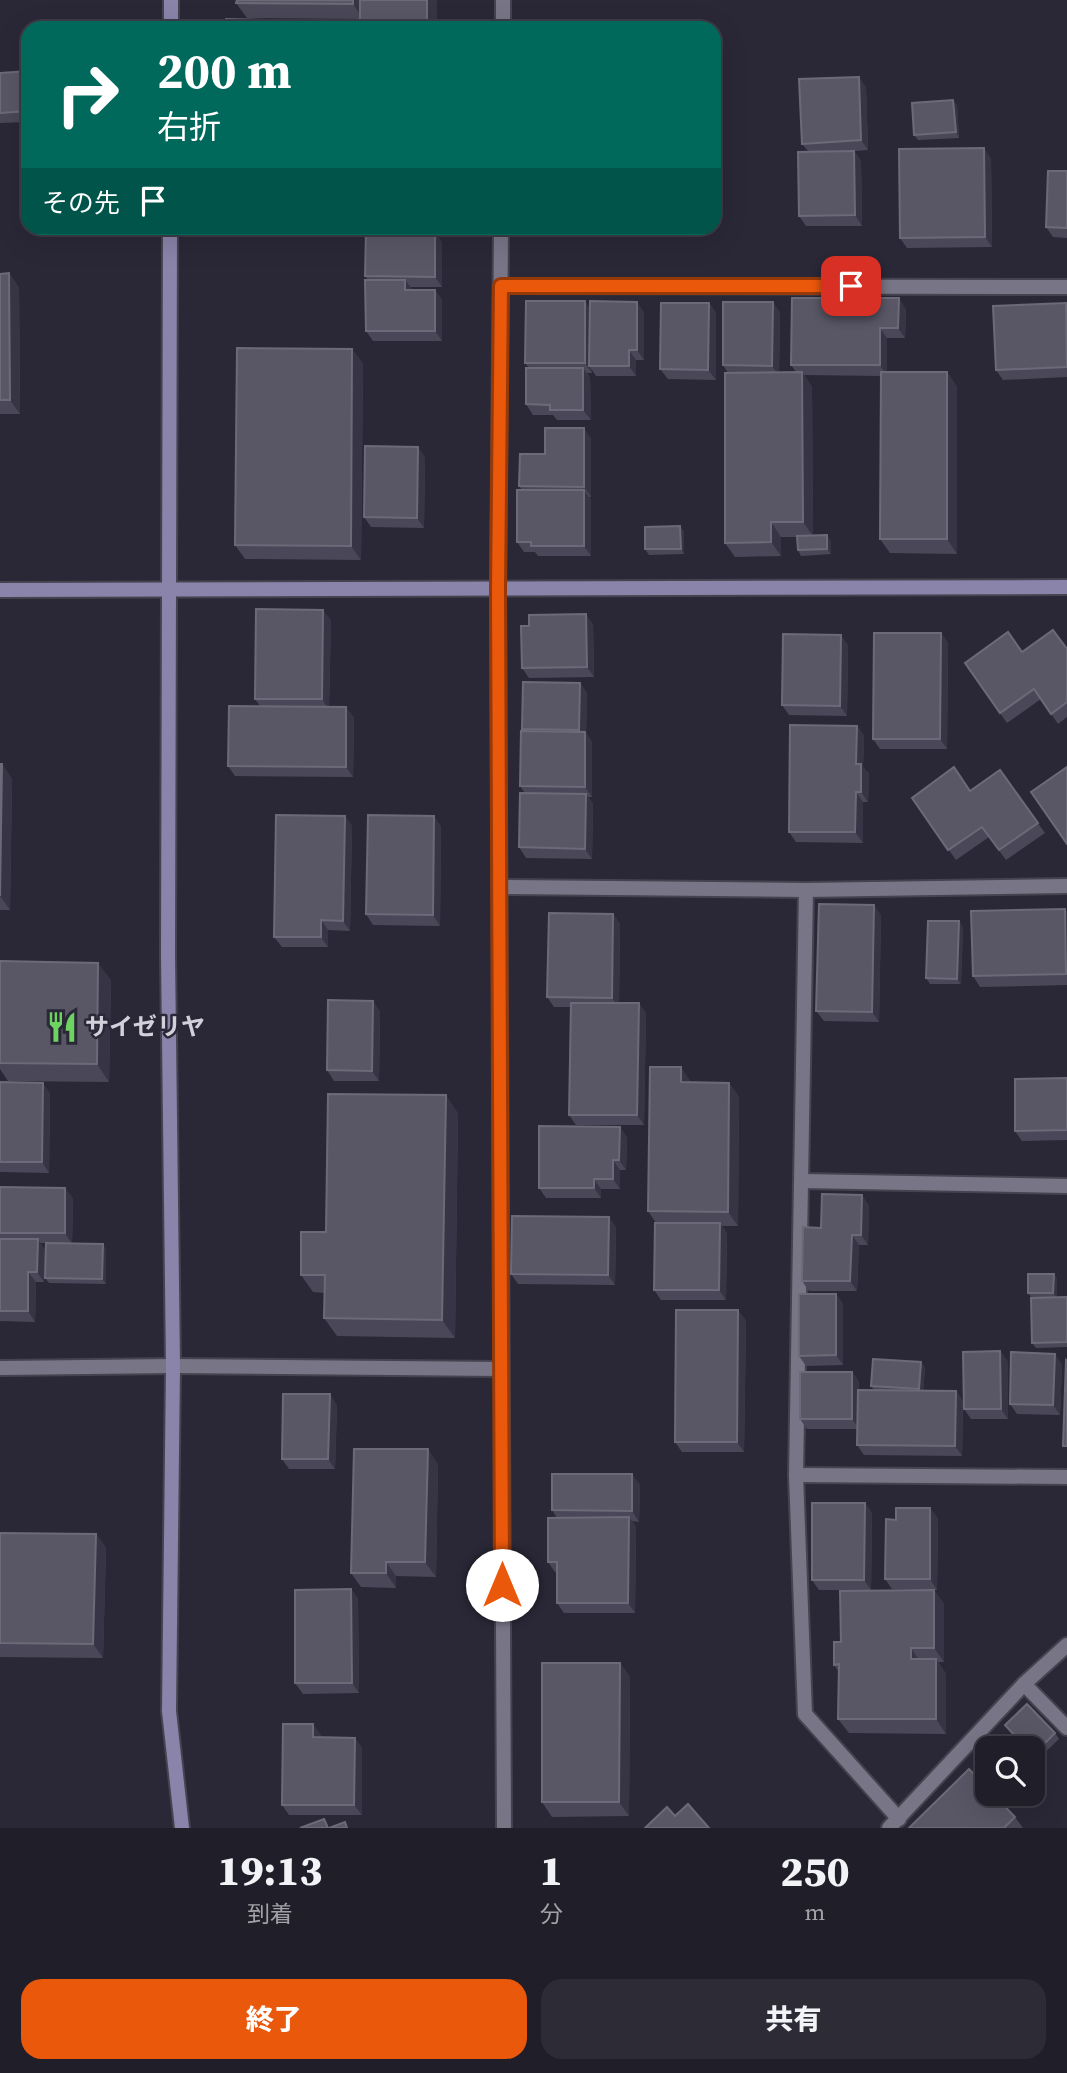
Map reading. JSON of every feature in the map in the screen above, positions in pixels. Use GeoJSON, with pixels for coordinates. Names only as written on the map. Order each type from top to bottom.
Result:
{"type":"FeatureCollection","features":[{"type":"Feature","properties":{"kind":"street"},"geometry":{"type":"LineString","coordinates":[[171,0],[171,21]]}},
{"type":"Feature","properties":{"kind":"street"},"geometry":{"type":"LineString","coordinates":[[503,0],[503,21]]}},
{"type":"Feature","properties":{"kind":"street"},"geometry":{"type":"LineString","coordinates":[[170,235],[168,954],[173,1366],[169,1711],[182,1828]]}},
{"type":"Feature","properties":{"kind":"street"},"geometry":{"type":"LineString","coordinates":[[501,235],[498,590],[504,1828]]}},
{"type":"Feature","properties":{"kind":"street"},"geometry":{"type":"LineString","coordinates":[[501,286],[1067,287]]}},
{"type":"Feature","properties":{"kind":"street"},"geometry":{"type":"LineString","coordinates":[[0,590],[1067,587]]}},
{"type":"Feature","properties":{"kind":"street"},"geometry":{"type":"LineString","coordinates":[[499,887],[806,890],[1067,886]]}},
{"type":"Feature","properties":{"kind":"street"},"geometry":{"type":"LineString","coordinates":[[806,890],[796,1475],[805,1714],[894,1824],[1024,1684],[1067,1645]]}},
{"type":"Feature","properties":{"kind":"street"},"geometry":{"type":"LineString","coordinates":[[802,1181],[1067,1186]]}},
{"type":"Feature","properties":{"kind":"street"},"geometry":{"type":"LineString","coordinates":[[0,1368],[173,1366],[501,1369]]}},
{"type":"Feature","properties":{"kind":"street"},"geometry":{"type":"LineString","coordinates":[[796,1475],[1067,1477]]}},
{"type":"Feature","properties":{"kind":"street"},"geometry":{"type":"LineString","coordinates":[[1024,1684],[1067,1728]]}},
{"type":"Feature","properties":{"kind":"building"},"geometry":{"type":"Polygon","coordinates":[[[237,0],[353,0],[353,4],[236,3],[237,0]]]}},
{"type":"Feature","properties":{"kind":"building"},"geometry":{"type":"Polygon","coordinates":[[[360,0],[427,0],[427,21],[360,21],[360,0]]]}},
{"type":"Feature","properties":{"kind":"building"},"geometry":{"type":"Polygon","coordinates":[[[226,19],[313,21],[226,21],[226,19]]]}},
{"type":"Feature","properties":{"kind":"building"},"geometry":{"type":"Polygon","coordinates":[[[21,72],[21,112],[0,113],[0,73],[21,72]]]}},
{"type":"Feature","properties":{"kind":"building"},"geometry":{"type":"Polygon","coordinates":[[[859,77],[861,140],[802,144],[799,79],[859,77]]]}},
{"type":"Feature","properties":{"kind":"building"},"geometry":{"type":"Polygon","coordinates":[[[953,100],[956,132],[914,135],[912,103],[953,100]]]}},
{"type":"Feature","properties":{"kind":"building"},"geometry":{"type":"Polygon","coordinates":[[[984,148],[985,237],[900,238],[899,149],[984,148]]]}},
{"type":"Feature","properties":{"kind":"building"},"geometry":{"type":"Polygon","coordinates":[[[854,151],[855,215],[799,216],[798,152],[854,151]]]}},
{"type":"Feature","properties":{"kind":"building"},"geometry":{"type":"Polygon","coordinates":[[[1048,171],[1067,171],[1067,228],[1046,227],[1048,171]]]}},
{"type":"Feature","properties":{"kind":"building"},"geometry":{"type":"Polygon","coordinates":[[[366,235],[435,235],[435,277],[365,276],[366,235]]]}},
{"type":"Feature","properties":{"kind":"building"},"geometry":{"type":"Polygon","coordinates":[[[9,273],[10,400],[0,400],[0,274],[9,273]]]}},
{"type":"Feature","properties":{"kind":"building"},"geometry":{"type":"Polygon","coordinates":[[[365,280],[405,280],[405,290],[435,290],[435,331],[366,331],[365,280]]]}},
{"type":"Feature","properties":{"kind":"building"},"geometry":{"type":"Polygon","coordinates":[[[792,298],[899,298],[898,328],[880,328],[880,365],[791,365],[792,298]]]}},
{"type":"Feature","properties":{"kind":"building"},"geometry":{"type":"Polygon","coordinates":[[[526,301],[585,301],[585,363],[525,363],[526,301]]]}},
{"type":"Feature","properties":{"kind":"building"},"geometry":{"type":"Polygon","coordinates":[[[590,301],[637,302],[637,350],[629,350],[629,366],[589,366],[590,301]]]}},
{"type":"Feature","properties":{"kind":"building"},"geometry":{"type":"Polygon","coordinates":[[[723,302],[773,302],[772,366],[723,365],[723,302]]]}},
{"type":"Feature","properties":{"kind":"building"},"geometry":{"type":"Polygon","coordinates":[[[661,303],[709,303],[708,370],[660,369],[661,303]]]}},
{"type":"Feature","properties":{"kind":"building"},"geometry":{"type":"Polygon","coordinates":[[[1066,303],[1067,367],[996,370],[993,306],[1066,303]]]}},
{"type":"Feature","properties":{"kind":"building"},"geometry":{"type":"Polygon","coordinates":[[[237,348],[352,349],[351,546],[235,545],[237,348]]]}},
{"type":"Feature","properties":{"kind":"building"},"geometry":{"type":"Polygon","coordinates":[[[526,368],[583,368],[583,410],[550,410],[550,405],[526,404],[526,368]]]}},
{"type":"Feature","properties":{"kind":"building"},"geometry":{"type":"Polygon","coordinates":[[[802,372],[803,522],[771,522],[771,542],[725,543],[725,373],[802,372]]]}},
{"type":"Feature","properties":{"kind":"building"},"geometry":{"type":"Polygon","coordinates":[[[881,372],[947,372],[947,539],[880,539],[881,372]]]}},
{"type":"Feature","properties":{"kind":"building"},"geometry":{"type":"Polygon","coordinates":[[[545,428],[584,428],[584,487],[519,486],[520,454],[545,454],[545,428]]]}},
{"type":"Feature","properties":{"kind":"building"},"geometry":{"type":"Polygon","coordinates":[[[365,446],[418,447],[417,518],[364,517],[365,446]]]}},
{"type":"Feature","properties":{"kind":"building"},"geometry":{"type":"Polygon","coordinates":[[[517,490],[584,490],[584,546],[531,546],[531,542],[517,542],[517,490]]]}},
{"type":"Feature","properties":{"kind":"building"},"geometry":{"type":"Polygon","coordinates":[[[680,526],[681,549],[645,549],[645,527],[680,526]]]}},
{"type":"Feature","properties":{"kind":"building"},"geometry":{"type":"Polygon","coordinates":[[[827,535],[827,549],[798,550],[797,536],[827,535]]]}},
{"type":"Feature","properties":{"kind":"building"},"geometry":{"type":"Polygon","coordinates":[[[256,609],[323,610],[322,699],[255,699],[256,609]]]}},
{"type":"Feature","properties":{"kind":"building"},"geometry":{"type":"Polygon","coordinates":[[[586,614],[587,667],[522,668],[521,626],[529,626],[529,615],[586,614]]]}},
{"type":"Feature","properties":{"kind":"building"},"geometry":{"type":"Polygon","coordinates":[[[1053,630],[1067,649],[1067,702],[1051,714],[1034,689],[1000,713],[965,663],[1008,632],[1022,652],[1053,630]]]}},
{"type":"Feature","properties":{"kind":"building"},"geometry":{"type":"Polygon","coordinates":[[[874,633],[941,633],[940,739],[873,739],[874,633]]]}},
{"type":"Feature","properties":{"kind":"building"},"geometry":{"type":"Polygon","coordinates":[[[783,634],[841,635],[840,706],[782,705],[783,634]]]}},
{"type":"Feature","properties":{"kind":"building"},"geometry":{"type":"Polygon","coordinates":[[[523,682],[580,683],[579,730],[522,729],[523,682]]]}},
{"type":"Feature","properties":{"kind":"building"},"geometry":{"type":"Polygon","coordinates":[[[229,706],[346,707],[346,767],[228,766],[229,706]]]}},
{"type":"Feature","properties":{"kind":"building"},"geometry":{"type":"Polygon","coordinates":[[[790,725],[857,726],[856,764],[861,764],[861,792],[856,792],[855,832],[789,832],[790,725]]]}},
{"type":"Feature","properties":{"kind":"building"},"geometry":{"type":"Polygon","coordinates":[[[521,731],[585,732],[585,787],[520,786],[521,731]]]}},
{"type":"Feature","properties":{"kind":"building"},"geometry":{"type":"Polygon","coordinates":[[[0,764],[2,764],[0,896],[0,764]]]}},
{"type":"Feature","properties":{"kind":"building"},"geometry":{"type":"Polygon","coordinates":[[[954,767],[970,791],[1000,770],[1038,823],[999,850],[982,827],[948,850],[912,798],[954,767]]]}},
{"type":"Feature","properties":{"kind":"building"},"geometry":{"type":"Polygon","coordinates":[[[1067,767],[1067,844],[1031,792],[1067,767]]]}},
{"type":"Feature","properties":{"kind":"building"},"geometry":{"type":"Polygon","coordinates":[[[520,793],[586,794],[585,849],[519,847],[520,793]]]}},
{"type":"Feature","properties":{"kind":"building"},"geometry":{"type":"Polygon","coordinates":[[[276,815],[345,816],[343,921],[321,920],[321,937],[274,937],[276,815]]]}},
{"type":"Feature","properties":{"kind":"building"},"geometry":{"type":"Polygon","coordinates":[[[368,815],[434,816],[433,915],[366,914],[368,815]]]}},
{"type":"Feature","properties":{"kind":"building"},"geometry":{"type":"Polygon","coordinates":[[[819,904],[874,905],[872,1012],[816,1011],[819,904]]]}},
{"type":"Feature","properties":{"kind":"building"},"geometry":{"type":"Polygon","coordinates":[[[1065,909],[1066,974],[973,976],[971,911],[1065,909]]]}},
{"type":"Feature","properties":{"kind":"building"},"geometry":{"type":"Polygon","coordinates":[[[549,913],[613,914],[612,998],[547,997],[549,913]]]}},
{"type":"Feature","properties":{"kind":"building"},"geometry":{"type":"Polygon","coordinates":[[[928,921],[959,921],[957,979],[926,978],[928,921]]]}},
{"type":"Feature","properties":{"kind":"building"},"geometry":{"type":"Polygon","coordinates":[[[0,961],[98,963],[97,1064],[0,1063],[0,961]]]}},
{"type":"Feature","properties":{"kind":"building"},"geometry":{"type":"Polygon","coordinates":[[[328,1000],[373,1001],[372,1071],[327,1070],[328,1000]]]}},
{"type":"Feature","properties":{"kind":"building"},"geometry":{"type":"Polygon","coordinates":[[[571,1003],[639,1003],[637,1115],[569,1115],[571,1003]]]}},
{"type":"Feature","properties":{"kind":"building"},"geometry":{"type":"Polygon","coordinates":[[[650,1067],[681,1067],[681,1082],[729,1083],[728,1212],[648,1211],[650,1067]]]}},
{"type":"Feature","properties":{"kind":"building"},"geometry":{"type":"Polygon","coordinates":[[[1067,1078],[1067,1130],[1015,1131],[1015,1079],[1067,1078]]]}},
{"type":"Feature","properties":{"kind":"building"},"geometry":{"type":"Polygon","coordinates":[[[0,1082],[43,1083],[42,1162],[0,1162],[0,1082]]]}},
{"type":"Feature","properties":{"kind":"building"},"geometry":{"type":"Polygon","coordinates":[[[328,1094],[446,1095],[442,1320],[324,1318],[325,1275],[301,1275],[301,1232],[326,1232],[328,1094]]]}},
{"type":"Feature","properties":{"kind":"building"},"geometry":{"type":"Polygon","coordinates":[[[539,1126],[620,1127],[619,1160],[613,1160],[613,1179],[594,1179],[594,1188],[539,1188],[539,1126]]]}},
{"type":"Feature","properties":{"kind":"building"},"geometry":{"type":"Polygon","coordinates":[[[0,1187],[65,1188],[65,1233],[0,1233],[0,1187]]]}},
{"type":"Feature","properties":{"kind":"building"},"geometry":{"type":"Polygon","coordinates":[[[822,1194],[862,1195],[861,1235],[852,1235],[850,1281],[802,1281],[803,1227],[821,1228],[822,1194]]]}},
{"type":"Feature","properties":{"kind":"building"},"geometry":{"type":"Polygon","coordinates":[[[512,1216],[609,1217],[608,1275],[511,1274],[512,1216]]]}},
{"type":"Feature","properties":{"kind":"building"},"geometry":{"type":"Polygon","coordinates":[[[655,1223],[720,1223],[719,1290],[654,1290],[655,1223]]]}},
{"type":"Feature","properties":{"kind":"building"},"geometry":{"type":"Polygon","coordinates":[[[0,1239],[38,1239],[37,1272],[28,1272],[28,1311],[0,1311],[0,1239]]]}},
{"type":"Feature","properties":{"kind":"building"},"geometry":{"type":"Polygon","coordinates":[[[46,1243],[103,1244],[102,1279],[45,1278],[46,1243]]]}},
{"type":"Feature","properties":{"kind":"building"},"geometry":{"type":"Polygon","coordinates":[[[1028,1274],[1054,1274],[1053,1293],[1028,1293],[1028,1274]]]}},
{"type":"Feature","properties":{"kind":"building"},"geometry":{"type":"Polygon","coordinates":[[[799,1294],[836,1294],[836,1355],[799,1356],[799,1294]]]}},
{"type":"Feature","properties":{"kind":"building"},"geometry":{"type":"Polygon","coordinates":[[[1067,1297],[1067,1342],[1032,1343],[1031,1298],[1067,1297]]]}},
{"type":"Feature","properties":{"kind":"building"},"geometry":{"type":"Polygon","coordinates":[[[676,1310],[738,1310],[737,1442],[675,1442],[676,1310]]]}},
{"type":"Feature","properties":{"kind":"building"},"geometry":{"type":"Polygon","coordinates":[[[1000,1351],[1001,1409],[964,1409],[963,1352],[1000,1351]]]}},
{"type":"Feature","properties":{"kind":"building"},"geometry":{"type":"Polygon","coordinates":[[[1011,1352],[1055,1354],[1053,1405],[1010,1404],[1011,1352]]]}},
{"type":"Feature","properties":{"kind":"building"},"geometry":{"type":"Polygon","coordinates":[[[873,1359],[921,1362],[919,1389],[871,1386],[873,1359]]]}},
{"type":"Feature","properties":{"kind":"building"},"geometry":{"type":"Polygon","coordinates":[[[1066,1360],[1067,1446],[1063,1446],[1066,1360]]]}},
{"type":"Feature","properties":{"kind":"building"},"geometry":{"type":"Polygon","coordinates":[[[800,1372],[852,1372],[852,1419],[800,1419],[800,1372]]]}},
{"type":"Feature","properties":{"kind":"building"},"geometry":{"type":"Polygon","coordinates":[[[858,1390],[956,1391],[955,1446],[857,1445],[858,1390]]]}},
{"type":"Feature","properties":{"kind":"building"},"geometry":{"type":"Polygon","coordinates":[[[283,1394],[330,1394],[328,1459],[282,1459],[283,1394]]]}},
{"type":"Feature","properties":{"kind":"building"},"geometry":{"type":"Polygon","coordinates":[[[354,1449],[428,1449],[425,1562],[386,1562],[386,1573],[351,1573],[354,1449]]]}},
{"type":"Feature","properties":{"kind":"building"},"geometry":{"type":"Polygon","coordinates":[[[552,1474],[632,1474],[632,1511],[552,1510],[552,1474]]]}},
{"type":"Feature","properties":{"kind":"building"},"geometry":{"type":"Polygon","coordinates":[[[812,1503],[865,1503],[864,1580],[812,1580],[812,1503]]]}},
{"type":"Feature","properties":{"kind":"building"},"geometry":{"type":"Polygon","coordinates":[[[896,1508],[930,1508],[930,1579],[885,1579],[886,1519],[896,1520],[896,1508]]]}},
{"type":"Feature","properties":{"kind":"building"},"geometry":{"type":"Polygon","coordinates":[[[629,1517],[628,1603],[557,1603],[557,1562],[548,1562],[548,1518],[629,1517]]]}},
{"type":"Feature","properties":{"kind":"building"},"geometry":{"type":"Polygon","coordinates":[[[0,1533],[96,1534],[93,1644],[0,1643],[0,1533]]]}},
{"type":"Feature","properties":{"kind":"building"},"geometry":{"type":"Polygon","coordinates":[[[351,1589],[352,1683],[295,1683],[295,1590],[351,1589]]]}},
{"type":"Feature","properties":{"kind":"building"},"geometry":{"type":"Polygon","coordinates":[[[934,1590],[934,1648],[911,1648],[911,1659],[936,1659],[936,1719],[838,1719],[839,1664],[834,1665],[834,1642],[841,1642],[840,1591],[934,1590]]]}},
{"type":"Feature","properties":{"kind":"building"},"geometry":{"type":"Polygon","coordinates":[[[542,1663],[620,1663],[619,1802],[542,1802],[542,1663]]]}},
{"type":"Feature","properties":{"kind":"building"},"geometry":{"type":"Polygon","coordinates":[[[1027,1704],[1055,1733],[1045,1743],[1045,1736],[1015,1736],[1005,1725],[1027,1704]]]}},
{"type":"Feature","properties":{"kind":"building"},"geometry":{"type":"Polygon","coordinates":[[[283,1724],[313,1724],[313,1737],[355,1738],[354,1805],[282,1805],[283,1724]]]}},
{"type":"Feature","properties":{"kind":"building"},"geometry":{"type":"Polygon","coordinates":[[[969,1769],[975,1775],[975,1806],[1004,1806],[1015,1817],[1004,1828],[909,1828],[969,1769]]]}},
{"type":"Feature","properties":{"kind":"building"},"geometry":{"type":"Polygon","coordinates":[[[688,1804],[709,1828],[645,1828],[667,1807],[675,1816],[688,1804]]]}},
{"type":"Feature","properties":{"kind":"building"},"geometry":{"type":"Polygon","coordinates":[[[324,1819],[328,1828],[300,1828],[324,1819]]]}},
{"type":"Feature","properties":{"kind":"building"},"geometry":{"type":"Polygon","coordinates":[[[345,1822],[347,1828],[329,1828],[345,1822]]]}},
{"type":"Feature","properties":{"kind":"place","name":"サイゼリヤ"},"geometry":{"type":"Point","coordinates":[62,1027]}},
{"type":"Feature","properties":{"kind":"route"},"geometry":{"type":"LineString","coordinates":[[502,1585],[498,590],[501,286],[851,286]]}}]}
